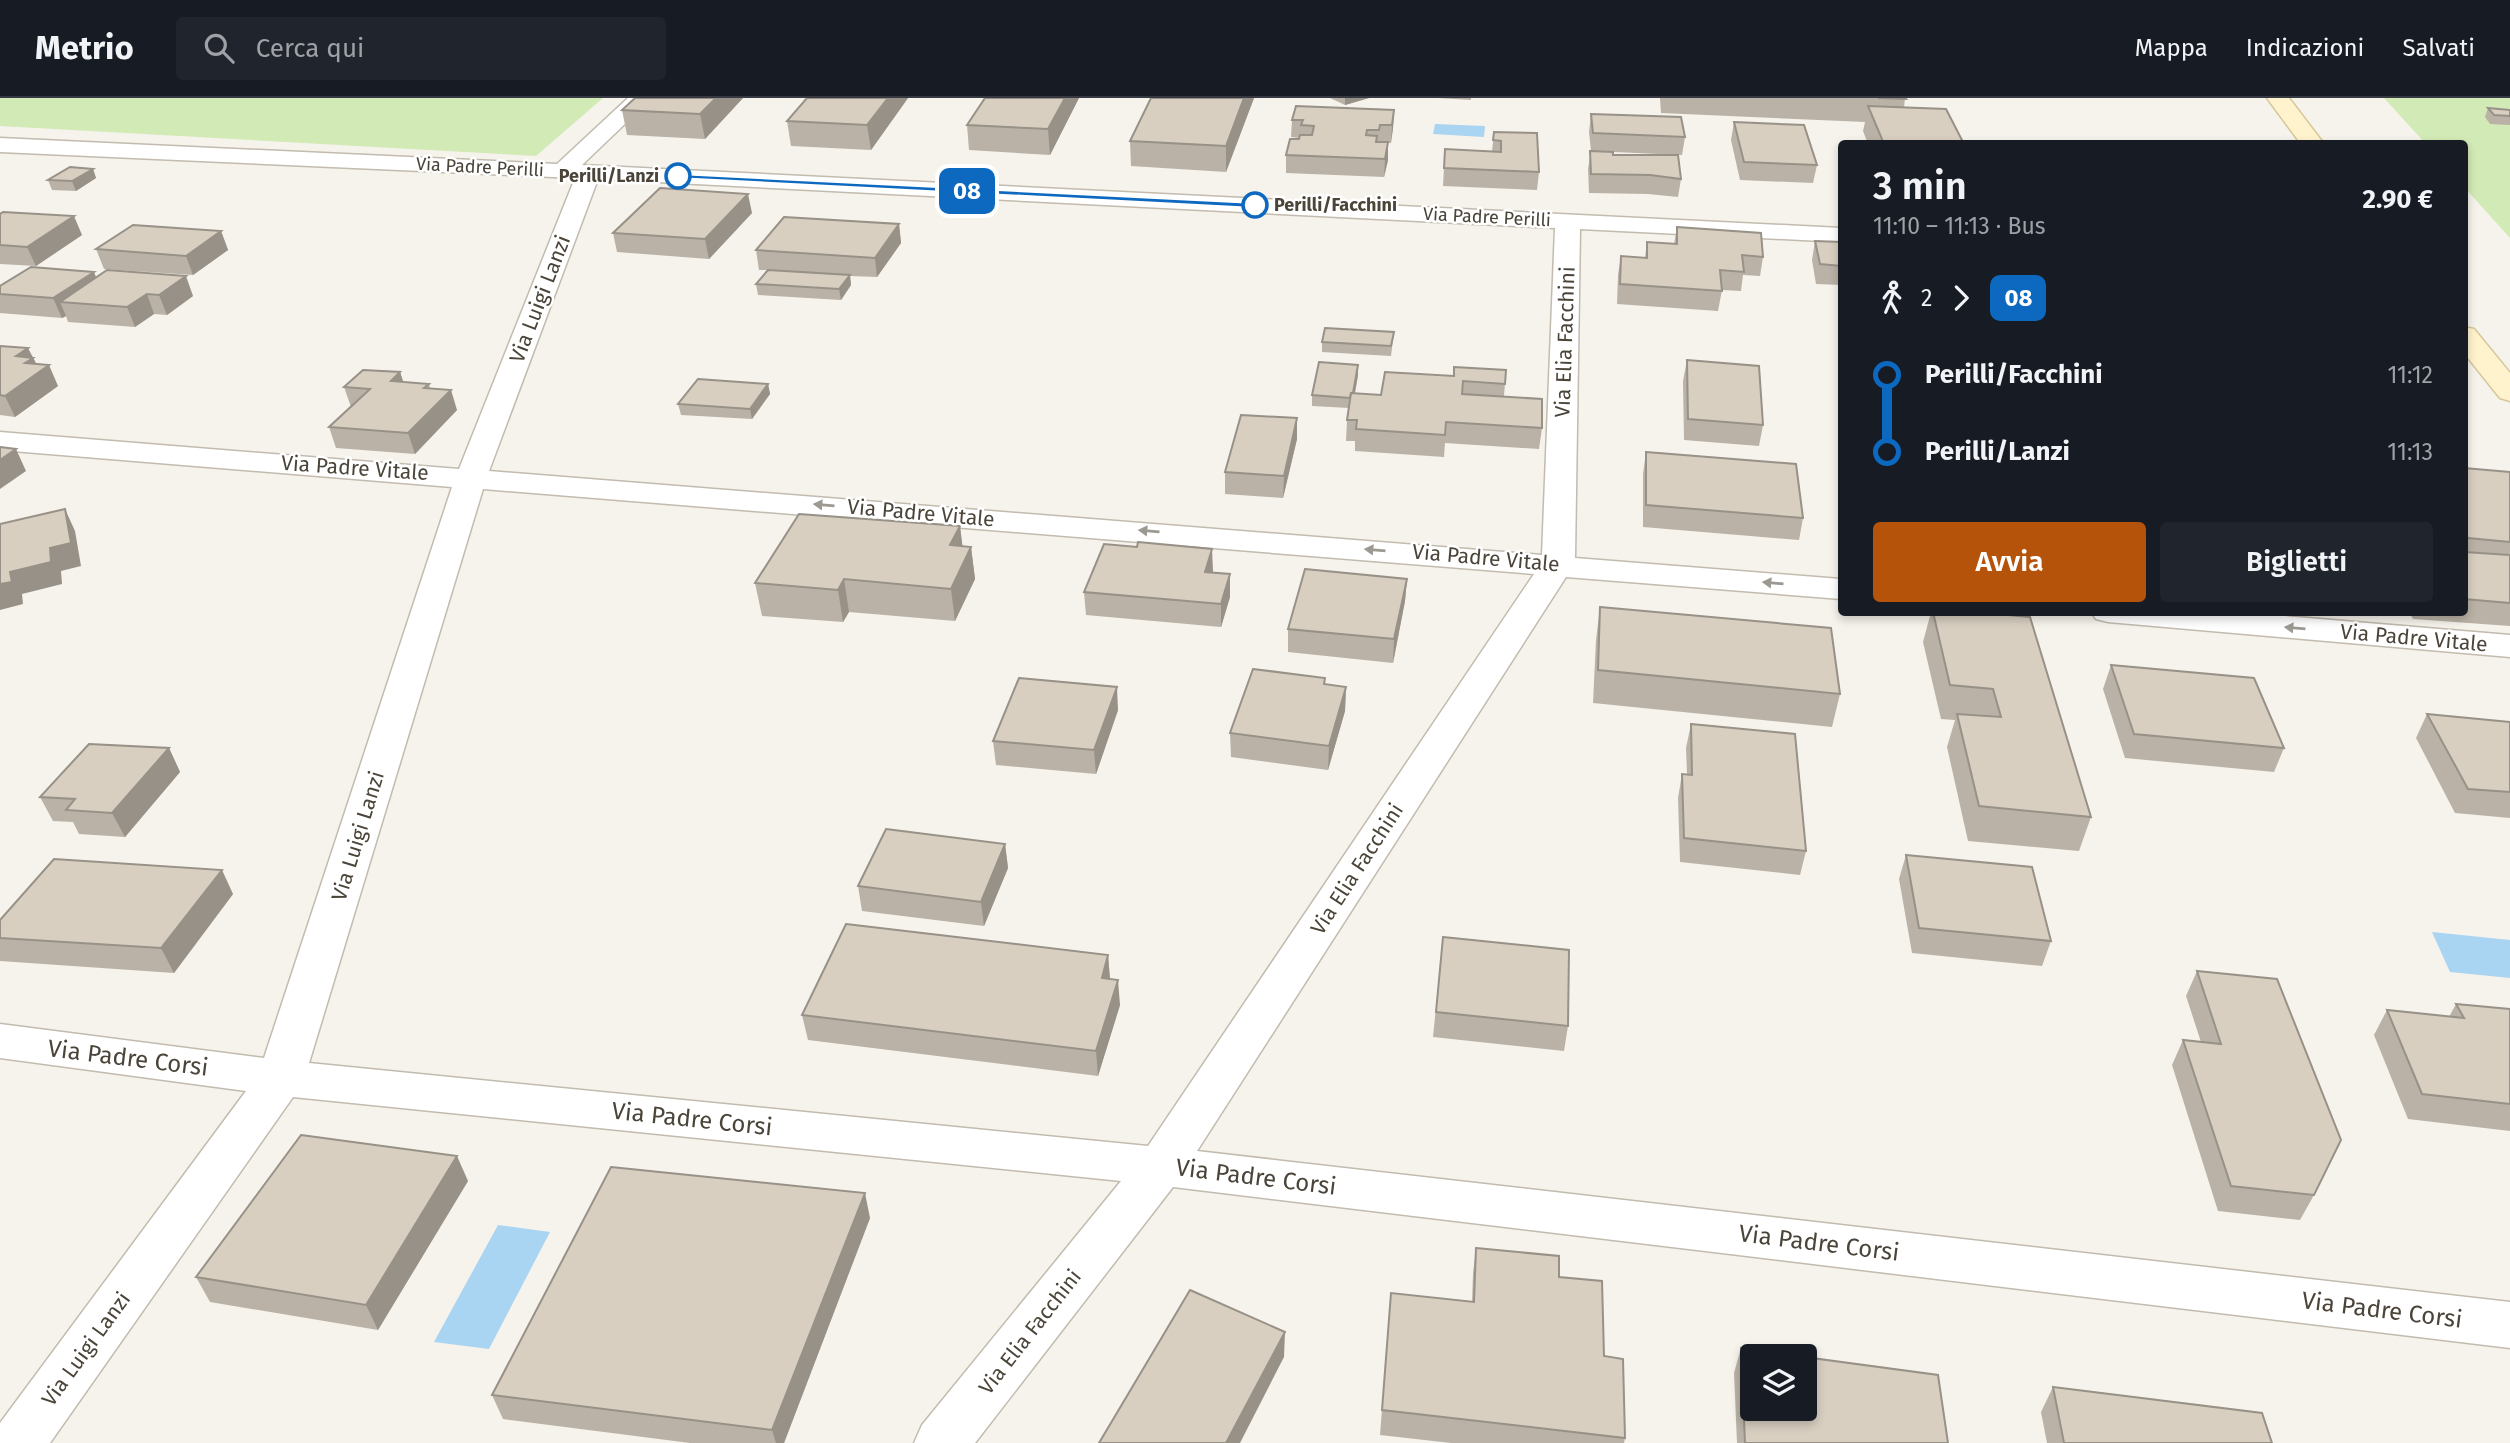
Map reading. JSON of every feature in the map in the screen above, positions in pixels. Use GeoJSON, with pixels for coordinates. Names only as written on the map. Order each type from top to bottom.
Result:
{"type":"FeatureCollection","features":[{"type":"Feature","properties":{"kind":"street"},"geometry":{"type":"LineString","coordinates":[[575,171],[641,98]]}},
{"type":"Feature","properties":{"kind":"street"},"geometry":{"type":"LineString","coordinates":[[2278,98],[2310,140]]}},
{"type":"Feature","properties":{"kind":"street","name":"Via Padre Perilli"},"geometry":{"type":"LineString","coordinates":[[0,145],[575,171],[1838,235]]}},
{"type":"Feature","properties":{"kind":"street","name":"Via Luigi Lanzi"},"geometry":{"type":"LineString","coordinates":[[18,1443],[281,1078],[471,477],[575,171]]}},
{"type":"Feature","properties":{"kind":"street","name":"Via Elia Facchini"},"geometry":{"type":"LineString","coordinates":[[942,1443],[1161,1166],[1558,564],[1568,221]]}},
{"type":"Feature","properties":{"kind":"street"},"geometry":{"type":"LineString","coordinates":[[2468,340],[2510,392]]}},
{"type":"Feature","properties":{"kind":"street","name":"Via Padre Vitale"},"geometry":{"type":"LineString","coordinates":[[0,441],[1558,564],[1838,589]]}},
{"type":"Feature","properties":{"kind":"street","name":"Via Padre Vitale"},"geometry":{"type":"LineString","coordinates":[[2169,616],[2510,646]]}},
{"type":"Feature","properties":{"kind":"street","name":"Via Padre Corsi"},"geometry":{"type":"LineString","coordinates":[[0,1041],[281,1078],[1161,1166],[2510,1325]]}},
{"type":"Feature","properties":{"kind":"green space"},"geometry":{"type":"Polygon","coordinates":[[[0,98],[603,98],[536,156],[0,126],[0,98]]]}},
{"type":"Feature","properties":{"kind":"green space"},"geometry":{"type":"Polygon","coordinates":[[[2384,98],[2510,98],[2510,238],[2468,191],[2468,140],[2422,140],[2384,98]]]}},
{"type":"Feature","properties":{"kind":"water"},"geometry":{"type":"Polygon","coordinates":[[[1435,124],[1485,126],[1484,137],[1433,134],[1435,124]]]}},
{"type":"Feature","properties":{"kind":"water"},"geometry":{"type":"Polygon","coordinates":[[[2432,932],[2510,940],[2510,978],[2450,972],[2432,932]]]}},
{"type":"Feature","properties":{"kind":"water"},"geometry":{"type":"Polygon","coordinates":[[[498,1225],[550,1232],[489,1349],[434,1342],[498,1225]]]}},
{"type":"Feature","properties":{"kind":"building"},"geometry":{"type":"Polygon","coordinates":[[[635,98],[716,98],[700,114],[622,110],[635,98]]]}},
{"type":"Feature","properties":{"kind":"building"},"geometry":{"type":"Polygon","coordinates":[[[807,98],[888,98],[867,125],[787,121],[807,98]]]}},
{"type":"Feature","properties":{"kind":"building"},"geometry":{"type":"Polygon","coordinates":[[[985,98],[1065,98],[1048,129],[967,125],[985,98]]]}},
{"type":"Feature","properties":{"kind":"building"},"geometry":{"type":"Polygon","coordinates":[[[1151,98],[1244,98],[1226,146],[1130,141],[1151,98]]]}},
{"type":"Feature","properties":{"kind":"building"},"geometry":{"type":"Polygon","coordinates":[[[1296,106],[1394,110],[1392,125],[1380,125],[1379,130],[1367,130],[1366,135],[1377,136],[1376,142],[1388,142],[1385,159],[1286,155],[1290,139],[1299,139],[1300,135],[1312,135],[1314,126],[1301,125],[1303,120],[1292,120],[1296,106]]]}},
{"type":"Feature","properties":{"kind":"building"},"geometry":{"type":"Polygon","coordinates":[[[1868,106],[1946,109],[1962,140],[1882,140],[1868,106]]]}},
{"type":"Feature","properties":{"kind":"building"},"geometry":{"type":"Polygon","coordinates":[[[2488,108],[2510,110],[2510,116],[2494,115],[2488,108]]]}},
{"type":"Feature","properties":{"kind":"building"},"geometry":{"type":"Polygon","coordinates":[[[1591,114],[1681,117],[1685,137],[1593,133],[1591,114]]]}},
{"type":"Feature","properties":{"kind":"building"},"geometry":{"type":"Polygon","coordinates":[[[1734,122],[1804,125],[1817,165],[1744,162],[1734,122]]]}},
{"type":"Feature","properties":{"kind":"building"},"geometry":{"type":"Polygon","coordinates":[[[1494,132],[1537,133],[1539,172],[1444,168],[1445,149],[1501,152],[1501,141],[1493,140],[1494,132]]]}},
{"type":"Feature","properties":{"kind":"building"},"geometry":{"type":"Polygon","coordinates":[[[1590,151],[1613,152],[1613,155],[1678,155],[1681,179],[1650,175],[1591,174],[1590,151]]]}},
{"type":"Feature","properties":{"kind":"building"},"geometry":{"type":"Polygon","coordinates":[[[70,167],[93,169],[72,181],[48,180],[70,167]]]}},
{"type":"Feature","properties":{"kind":"building"},"geometry":{"type":"Polygon","coordinates":[[[660,188],[748,194],[705,239],[613,233],[660,188]]]}},
{"type":"Feature","properties":{"kind":"building"},"geometry":{"type":"Polygon","coordinates":[[[0,214],[74,216],[27,247],[0,245],[0,214]]]}},
{"type":"Feature","properties":{"kind":"building"},"geometry":{"type":"Polygon","coordinates":[[[784,217],[899,224],[875,258],[756,250],[784,217]]]}},
{"type":"Feature","properties":{"kind":"building"},"geometry":{"type":"Polygon","coordinates":[[[133,225],[221,231],[186,256],[96,249],[133,225]]]}},
{"type":"Feature","properties":{"kind":"building"},"geometry":{"type":"Polygon","coordinates":[[[1677,227],[1761,233],[1763,257],[1742,255],[1744,272],[1720,270],[1722,291],[1620,284],[1621,256],[1647,258],[1647,242],[1677,244],[1677,227]]]}},
{"type":"Feature","properties":{"kind":"building"},"geometry":{"type":"Polygon","coordinates":[[[1815,241],[1838,242],[1838,266],[1820,264],[1815,241]]]}},
{"type":"Feature","properties":{"kind":"building"},"geometry":{"type":"Polygon","coordinates":[[[31,267],[94,272],[53,298],[0,294],[0,286],[31,267]]]}},
{"type":"Feature","properties":{"kind":"building"},"geometry":{"type":"Polygon","coordinates":[[[107,270],[186,276],[159,295],[147,294],[127,307],[60,302],[107,270]]]}},
{"type":"Feature","properties":{"kind":"building"},"geometry":{"type":"Polygon","coordinates":[[[768,270],[850,275],[839,289],[756,284],[768,270]]]}},
{"type":"Feature","properties":{"kind":"building"},"geometry":{"type":"Polygon","coordinates":[[[1325,328],[1394,332],[1391,346],[1322,342],[1325,328]]]}},
{"type":"Feature","properties":{"kind":"building"},"geometry":{"type":"Polygon","coordinates":[[[0,346],[28,348],[16,356],[33,358],[25,363],[49,365],[5,396],[0,395],[0,346]]]}},
{"type":"Feature","properties":{"kind":"building"},"geometry":{"type":"Polygon","coordinates":[[[1687,360],[1759,366],[1763,425],[1688,419],[1687,360]]]}},
{"type":"Feature","properties":{"kind":"building"},"geometry":{"type":"Polygon","coordinates":[[[1319,362],[1358,365],[1350,398],[1312,395],[1319,362]]]}},
{"type":"Feature","properties":{"kind":"building"},"geometry":{"type":"Polygon","coordinates":[[[1454,367],[1506,370],[1505,384],[1463,381],[1462,394],[1542,399],[1542,428],[1446,422],[1445,435],[1356,429],[1357,420],[1347,420],[1351,393],[1381,395],[1385,372],[1454,376],[1454,367]]]}},
{"type":"Feature","properties":{"kind":"building"},"geometry":{"type":"Polygon","coordinates":[[[363,370],[400,372],[391,381],[429,384],[424,388],[451,390],[408,433],[329,427],[370,389],[344,387],[363,370]]]}},
{"type":"Feature","properties":{"kind":"building"},"geometry":{"type":"Polygon","coordinates":[[[698,379],[768,384],[750,409],[678,404],[698,379]]]}},
{"type":"Feature","properties":{"kind":"building"},"geometry":{"type":"Polygon","coordinates":[[[1241,415],[1297,418],[1284,476],[1225,472],[1241,415]]]}},
{"type":"Feature","properties":{"kind":"building"},"geometry":{"type":"Polygon","coordinates":[[[0,447],[16,449],[0,460],[0,447]]]}},
{"type":"Feature","properties":{"kind":"building"},"geometry":{"type":"Polygon","coordinates":[[[1646,452],[1796,464],[1803,518],[1646,505],[1646,452]]]}},
{"type":"Feature","properties":{"kind":"building"},"geometry":{"type":"Polygon","coordinates":[[[2468,468],[2510,472],[2510,542],[2468,538],[2468,468]]]}},
{"type":"Feature","properties":{"kind":"building"},"geometry":{"type":"Polygon","coordinates":[[[65,509],[71,543],[50,548],[51,562],[10,572],[12,582],[0,584],[0,524],[65,509]]]}},
{"type":"Feature","properties":{"kind":"building"},"geometry":{"type":"Polygon","coordinates":[[[799,514],[960,526],[950,545],[971,547],[951,589],[844,579],[838,590],[755,583],[799,514]]]}},
{"type":"Feature","properties":{"kind":"building"},"geometry":{"type":"Polygon","coordinates":[[[1138,542],[1212,549],[1205,572],[1230,574],[1221,604],[1084,592],[1104,544],[1137,547],[1138,542]]]}},
{"type":"Feature","properties":{"kind":"building"},"geometry":{"type":"Polygon","coordinates":[[[2468,552],[2510,555],[2510,603],[2468,599],[2468,552]]]}},
{"type":"Feature","properties":{"kind":"building"},"geometry":{"type":"Polygon","coordinates":[[[1305,569],[1407,579],[1394,639],[1288,629],[1305,569]]]}},
{"type":"Feature","properties":{"kind":"building"},"geometry":{"type":"Polygon","coordinates":[[[1600,607],[1831,628],[1840,694],[1598,670],[1600,607]]]}},
{"type":"Feature","properties":{"kind":"building"},"geometry":{"type":"Polygon","coordinates":[[[1934,616],[2030,617],[2091,817],[1979,806],[1957,714],[2001,717],[1993,689],[1950,685],[1934,616]]]}},
{"type":"Feature","properties":{"kind":"building"},"geometry":{"type":"Polygon","coordinates":[[[2111,665],[2254,678],[2284,748],[2134,734],[2111,665]]]}},
{"type":"Feature","properties":{"kind":"building"},"geometry":{"type":"Polygon","coordinates":[[[1253,669],[1325,678],[1324,684],[1346,687],[1329,746],[1230,733],[1253,669]]]}},
{"type":"Feature","properties":{"kind":"building"},"geometry":{"type":"Polygon","coordinates":[[[1019,678],[1117,687],[1094,750],[993,741],[1019,678]]]}},
{"type":"Feature","properties":{"kind":"building"},"geometry":{"type":"Polygon","coordinates":[[[2427,714],[2510,722],[2510,792],[2468,789],[2427,714]]]}},
{"type":"Feature","properties":{"kind":"building"},"geometry":{"type":"Polygon","coordinates":[[[1691,724],[1795,734],[1806,851],[1684,838],[1682,774],[1692,775],[1691,724]]]}},
{"type":"Feature","properties":{"kind":"building"},"geometry":{"type":"Polygon","coordinates":[[[89,744],[169,748],[112,813],[66,810],[75,799],[40,797],[89,744]]]}},
{"type":"Feature","properties":{"kind":"building"},"geometry":{"type":"Polygon","coordinates":[[[886,829],[1005,844],[981,902],[858,886],[886,829]]]}},
{"type":"Feature","properties":{"kind":"building"},"geometry":{"type":"Polygon","coordinates":[[[1906,855],[2032,867],[2051,941],[1919,928],[1906,855]]]}},
{"type":"Feature","properties":{"kind":"building"},"geometry":{"type":"Polygon","coordinates":[[[54,859],[222,870],[161,948],[0,938],[0,920],[54,859]]]}},
{"type":"Feature","properties":{"kind":"building"},"geometry":{"type":"Polygon","coordinates":[[[846,924],[1108,955],[1102,978],[1118,980],[1096,1051],[802,1015],[846,924]]]}},
{"type":"Feature","properties":{"kind":"building"},"geometry":{"type":"Polygon","coordinates":[[[1443,937],[1569,950],[1568,1026],[1436,1012],[1443,937]]]}},
{"type":"Feature","properties":{"kind":"building"},"geometry":{"type":"Polygon","coordinates":[[[2197,971],[2277,979],[2341,1140],[2314,1195],[2231,1186],[2183,1040],[2221,1044],[2197,971]]]}},
{"type":"Feature","properties":{"kind":"building"},"geometry":{"type":"Polygon","coordinates":[[[2456,1004],[2510,1009],[2510,1104],[2422,1094],[2387,1010],[2464,1018],[2456,1004]]]}},
{"type":"Feature","properties":{"kind":"building"},"geometry":{"type":"Polygon","coordinates":[[[301,1135],[457,1156],[366,1305],[196,1277],[301,1135]]]}},
{"type":"Feature","properties":{"kind":"building"},"geometry":{"type":"Polygon","coordinates":[[[611,1167],[865,1193],[772,1430],[492,1395],[611,1167]]]}},
{"type":"Feature","properties":{"kind":"building"},"geometry":{"type":"Polygon","coordinates":[[[1476,1248],[1559,1256],[1559,1277],[1602,1281],[1604,1356],[1623,1359],[1625,1438],[1382,1410],[1391,1293],[1474,1302],[1476,1248]]]}},
{"type":"Feature","properties":{"kind":"building"},"geometry":{"type":"Polygon","coordinates":[[[1190,1290],[1285,1332],[1226,1443],[1099,1443],[1190,1290]]]}},
{"type":"Feature","properties":{"kind":"building"},"geometry":{"type":"Polygon","coordinates":[[[1817,1359],[1938,1375],[1948,1443],[1745,1443],[1744,1421],[1817,1421],[1817,1359]]]}},
{"type":"Feature","properties":{"kind":"building"},"geometry":{"type":"Polygon","coordinates":[[[2053,1387],[2262,1413],[2272,1443],[2064,1443],[2053,1387]]]}},
{"type":"Feature","properties":{"kind":"bus line","name":"08"},"geometry":{"type":"LineString","coordinates":[[678,176],[1255,205]]}},
{"type":"Feature","properties":{"kind":"place","name":"Perilli/Lanzi"},"geometry":{"type":"Point","coordinates":[678,176]}},
{"type":"Feature","properties":{"kind":"place","name":"Perilli/Facchini"},"geometry":{"type":"Point","coordinates":[1255,205]}}]}
